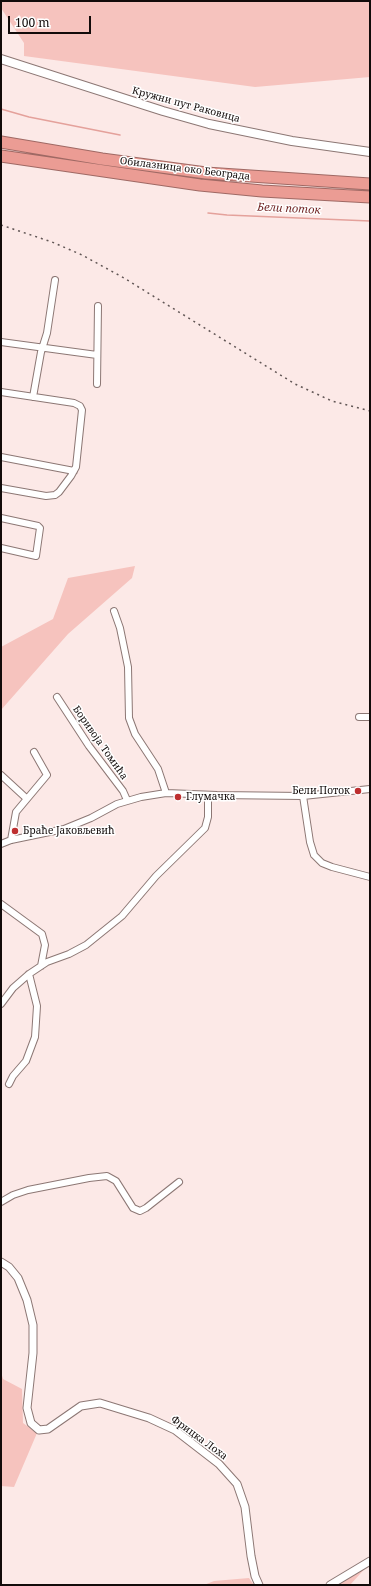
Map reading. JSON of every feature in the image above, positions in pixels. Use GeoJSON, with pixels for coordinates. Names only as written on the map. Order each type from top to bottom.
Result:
{"type":"FeatureCollection","features":[{"type":"Feature","properties":{"kind":"highway","name":"Обилазница око Београда"},"geometry":{"type":"LineString","coordinates":[[1,142],[102,159],[206,173],[370,184]]}},
{"type":"Feature","properties":{"kind":"highway","name":"Обилазница око Београда"},"geometry":{"type":"LineString","coordinates":[[1,156],[192,184],[262,191],[370,197]]}},
{"type":"Feature","properties":{"kind":"main road","name":"Кружни пут Раковица"},"geometry":{"type":"LineString","coordinates":[[1,59],[202,122],[292,141],[370,152]]}},
{"type":"Feature","properties":{"kind":"street"},"geometry":{"type":"LineString","coordinates":[[34,396],[47,333],[55,280]]}},
{"type":"Feature","properties":{"kind":"street"},"geometry":{"type":"LineString","coordinates":[[98,306],[98,384]]}},
{"type":"Feature","properties":{"kind":"street"},"geometry":{"type":"LineString","coordinates":[[1,342],[97,355]]}},
{"type":"Feature","properties":{"kind":"street"},"geometry":{"type":"LineString","coordinates":[[1,392],[68,401],[80,406],[82,412],[79,447],[74,471],[67,483],[55,495],[46,496],[1,488]]}},
{"type":"Feature","properties":{"kind":"street"},"geometry":{"type":"LineString","coordinates":[[1,457],[74,471]]}},
{"type":"Feature","properties":{"kind":"street"},"geometry":{"type":"LineString","coordinates":[[1,518],[39,526],[36,554],[34,556],[1,548]]}},
{"type":"Feature","properties":{"kind":"street"},"geometry":{"type":"LineString","coordinates":[[114,611],[118,620],[128,667],[129,718],[135,734],[158,769],[166,793]]}},
{"type":"Feature","properties":{"kind":"street","name":"Боривоја Томића"},"geometry":{"type":"LineString","coordinates":[[56,697],[88,746],[122,791],[126,800]]}},
{"type":"Feature","properties":{"kind":"street"},"geometry":{"type":"LineString","coordinates":[[359,717],[370,717]]}},
{"type":"Feature","properties":{"kind":"street"},"geometry":{"type":"LineString","coordinates":[[11,840],[16,812],[26,798],[47,775],[34,752]]}},
{"type":"Feature","properties":{"kind":"street"},"geometry":{"type":"LineString","coordinates":[[1,775],[26,798]]}},
{"type":"Feature","properties":{"kind":"street"},"geometry":{"type":"LineString","coordinates":[[1,844],[11,840],[64,829],[126,800],[166,793],[303,796],[370,789]]}},
{"type":"Feature","properties":{"kind":"street"},"geometry":{"type":"LineString","coordinates":[[1,1004],[13,988],[29,974],[41,966],[86,945],[120,918],[156,876],[205,828],[208,817],[208,795]]}},
{"type":"Feature","properties":{"kind":"street"},"geometry":{"type":"LineString","coordinates":[[303,796],[310,842],[314,855],[322,863],[332,867],[370,877]]}},
{"type":"Feature","properties":{"kind":"street"},"geometry":{"type":"LineString","coordinates":[[1,904],[42,934],[45,945],[40,961],[41,966]]}},
{"type":"Feature","properties":{"kind":"street"},"geometry":{"type":"LineString","coordinates":[[9,1084],[13,1076],[26,1061],[35,1037],[37,1006],[29,974]]}},
{"type":"Feature","properties":{"kind":"street"},"geometry":{"type":"LineString","coordinates":[[1,1202],[13,1195],[28,1190],[89,1178],[108,1176],[116,1182],[133,1208],[140,1211],[179,1182]]}},
{"type":"Feature","properties":{"kind":"street","name":"Фрицка Лоха"},"geometry":{"type":"LineString","coordinates":[[1,1262],[9,1267],[18,1278],[27,1300],[33,1325],[33,1353],[27,1408],[30,1423],[39,1430],[48,1429],[81,1406],[100,1403],[149,1418],[175,1430],[219,1464],[237,1484],[245,1507],[251,1556],[255,1576],[259,1585]]}},
{"type":"Feature","properties":{"kind":"street"},"geometry":{"type":"LineString","coordinates":[[330,1585],[370,1561]]}},
{"type":"Feature","properties":{"kind":"shaded area"},"geometry":{"type":"Polygon","coordinates":[[[1,1],[370,1],[370,77],[255,87],[24,56],[24,43],[1,8],[1,1]]]}},
{"type":"Feature","properties":{"kind":"shaded area"},"geometry":{"type":"Polygon","coordinates":[[[135,566],[132,578],[68,634],[1,710],[1,647],[53,619],[68,578],[135,566]]]}},
{"type":"Feature","properties":{"kind":"shaded area"},"geometry":{"type":"Polygon","coordinates":[[[1,1372],[3,1379],[22,1389],[23,1423],[37,1433],[14,1487],[1,1486],[1,1372]]]}},
{"type":"Feature","properties":{"kind":"shaded area"},"geometry":{"type":"Polygon","coordinates":[[[370,1563],[350,1585],[339,1585],[344,1581],[370,1563]]]}},
{"type":"Feature","properties":{"kind":"shaded area"},"geometry":{"type":"Polygon","coordinates":[[[249,1578],[254,1585],[204,1585],[214,1581],[249,1578]]]}},
{"type":"Feature","properties":{"kind":"waterway","name":"Бели поток"},"geometry":{"type":"LineString","coordinates":[[1,109],[29,117],[120,135]]}},
{"type":"Feature","properties":{"kind":"waterway","name":"Бели поток"},"geometry":{"type":"LineString","coordinates":[[208,213],[370,221]]}},
{"type":"Feature","properties":{"kind":"railway"},"geometry":{"type":"LineString","coordinates":[[1,225],[52,242],[82,255],[124,278],[295,384],[332,401],[370,411]]}},
{"type":"Feature","properties":{"kind":"place","name":"Бели Поток"},"geometry":{"type":"Point","coordinates":[358,791]}},
{"type":"Feature","properties":{"kind":"place","name":"Глумачка"},"geometry":{"type":"Point","coordinates":[178,797]}},
{"type":"Feature","properties":{"kind":"place","name":"Браће Јаковљевић"},"geometry":{"type":"Point","coordinates":[15,831]}}]}
